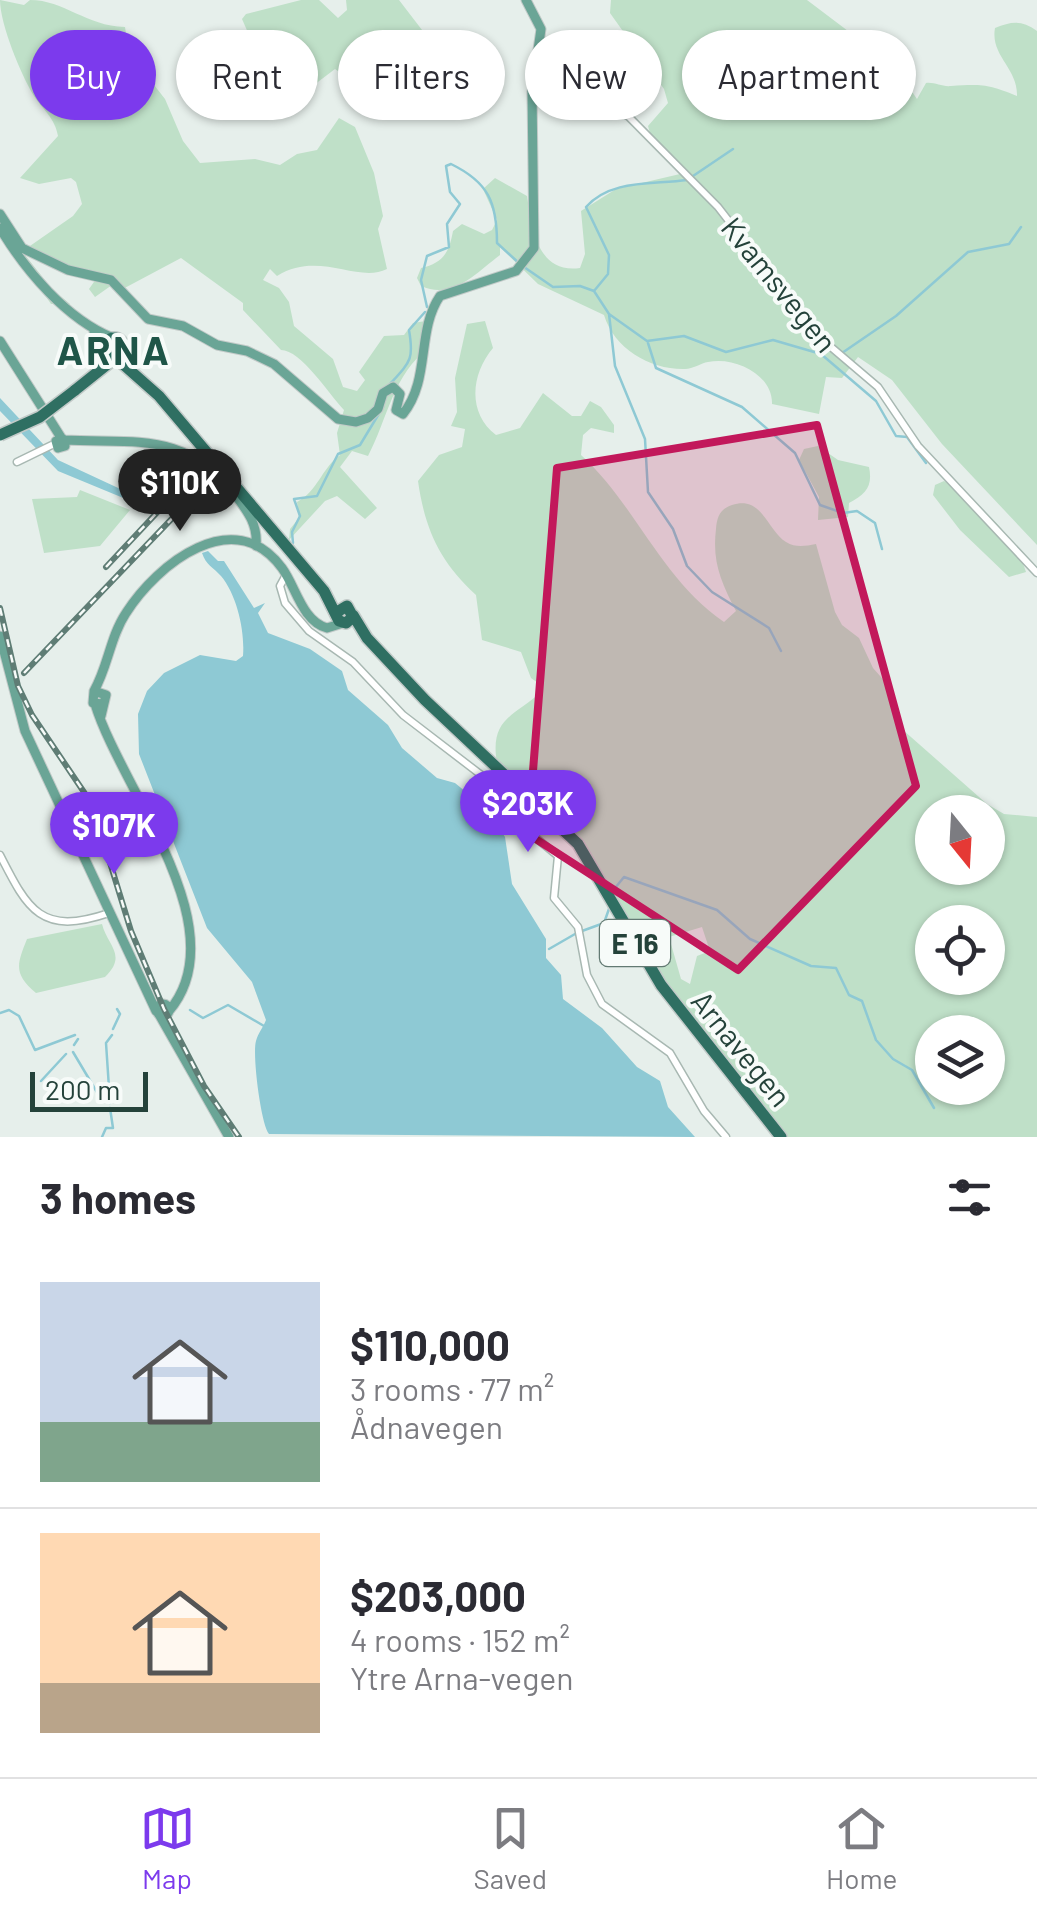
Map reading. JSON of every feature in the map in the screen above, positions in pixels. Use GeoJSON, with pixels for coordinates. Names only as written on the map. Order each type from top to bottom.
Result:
{"type":"FeatureCollection","features":[{"type":"Feature","properties":{"kind":"highway"},"geometry":{"type":"LineString","coordinates":[[0,434],[40,417],[74,392],[112,350]]}},
{"type":"Feature","properties":{"kind":"highway","name":"Arnavegen"},"geometry":{"type":"LineString","coordinates":[[112,350],[174,413],[430,712],[546,810],[585,852],[661,986],[781,1137]]}},
{"type":"Feature","properties":{"kind":"main road"},"geometry":{"type":"LineString","coordinates":[[526,0],[540,30]]}},
{"type":"Feature","properties":{"kind":"main road"},"geometry":{"type":"LineString","coordinates":[[0,214],[22,248],[68,270],[108,278],[148,319],[183,326],[217,345],[242,349],[274,364],[338,418],[356,422],[376,412],[383,392],[393,388],[400,392],[396,410],[401,414],[422,373],[429,318],[440,296],[512,272],[530,258],[536,234],[531,184],[532,120]]}},
{"type":"Feature","properties":{"kind":"main road"},"geometry":{"type":"LineString","coordinates":[[0,228],[31,271],[112,350]]}},
{"type":"Feature","properties":{"kind":"main road"},"geometry":{"type":"LineString","coordinates":[[0,341],[58,442],[123,439],[194,457],[225,484],[254,528],[252,544]]}},
{"type":"Feature","properties":{"kind":"main road"},"geometry":{"type":"LineString","coordinates":[[163,1010],[185,988],[190,956],[172,866],[101,724],[99,704],[106,698],[99,691],[103,668],[126,613],[166,569],[207,542],[223,539],[252,544],[289,579],[310,617],[324,627],[344,616]]}},
{"type":"Feature","properties":{"kind":"main road"},"geometry":{"type":"LineString","coordinates":[[0,636],[26,731],[145,991],[163,1010],[168,1034],[229,1137]]}},
{"type":"Feature","properties":{"kind":"street","name":"Kvamsvegen"},"geometry":{"type":"LineString","coordinates":[[632,120],[718,207],[836,355],[878,387],[918,446],[1037,572]]}},
{"type":"Feature","properties":{"kind":"street"},"geometry":{"type":"LineString","coordinates":[[17,462],[58,442]]}},
{"type":"Feature","properties":{"kind":"street"},"geometry":{"type":"LineString","coordinates":[[289,579],[282,596],[309,632],[353,662],[396,710],[494,782],[536,838],[555,851],[558,861],[554,898],[578,927],[586,970],[596,995],[616,1018],[670,1053],[704,1111],[726,1137]]}},
{"type":"Feature","properties":{"kind":"street"},"geometry":{"type":"LineString","coordinates":[[0,854],[26,904],[43,918],[63,922],[109,912]]}},
{"type":"Feature","properties":{"kind":"highlighted area"},"geometry":{"type":"Polygon","coordinates":[[[817,425],[916,786],[738,970],[528,834],[557,468],[817,425]]]}},
{"type":"Feature","properties":{"kind":"green space"},"geometry":{"type":"Polygon","coordinates":[[[0,0],[24,5],[30,0],[54,4],[125,30],[30,30],[30,88],[3,22],[0,0]]]}},
{"type":"Feature","properties":{"kind":"green space"},"geometry":{"type":"Polygon","coordinates":[[[301,0],[319,0],[338,18],[347,10],[346,0],[399,0],[422,30],[338,30],[338,71],[335,69],[318,82],[318,30],[247,30],[242,19],[246,14],[301,0]]]}},
{"type":"Feature","properties":{"kind":"green space"},"geometry":{"type":"Polygon","coordinates":[[[611,0],[807,0],[847,30],[682,30],[682,120],[916,120],[916,98],[926,83],[984,86],[1017,96],[1013,77],[996,46],[995,28],[1017,23],[1037,31],[1037,545],[942,444],[892,380],[858,357],[842,378],[826,377],[819,414],[772,404],[766,384],[740,365],[719,361],[672,368],[635,355],[616,338],[604,315],[538,284],[500,247],[500,255],[454,287],[443,290],[421,286],[417,278],[421,268],[444,256],[453,231],[462,224],[484,234],[492,230],[497,220],[483,189],[495,178],[527,196],[535,234],[546,256],[554,264],[580,268],[585,254],[581,211],[616,189],[680,174],[651,137],[648,126],[653,120],[662,120],[662,110],[668,103],[662,86],[662,30],[622,30],[610,13],[611,0]]]}},
{"type":"Feature","properties":{"kind":"green space"},"geometry":{"type":"Polygon","coordinates":[[[156,88],[183,141],[200,163],[255,159],[280,165],[297,154],[317,150],[338,119],[355,127],[374,173],[383,216],[378,229],[387,269],[363,273],[308,266],[277,276],[270,269],[263,280],[279,288],[289,302],[294,326],[333,359],[343,387],[357,391],[365,380],[359,372],[384,336],[404,335],[413,323],[432,320],[429,348],[399,384],[368,456],[352,451],[340,467],[377,508],[365,519],[337,496],[325,501],[289,540],[290,529],[299,518],[297,502],[340,455],[337,433],[344,410],[306,365],[281,350],[243,310],[243,303],[181,258],[119,291],[112,285],[95,297],[89,289],[96,279],[25,255],[52,289],[70,304],[51,304],[17,255],[73,216],[82,204],[76,182],[71,178],[39,184],[20,178],[58,136],[52,120],[156,120],[156,88]]]}},
{"type":"Feature","properties":{"kind":"green space"},"geometry":{"type":"Polygon","coordinates":[[[485,321],[493,348],[480,369],[475,393],[480,416],[496,435],[520,428],[543,393],[572,416],[581,416],[590,401],[601,407],[614,425],[614,433],[591,428],[583,435],[581,455],[618,496],[683,585],[724,622],[736,611],[722,581],[715,552],[717,521],[725,509],[742,503],[750,505],[786,542],[797,546],[816,544],[835,612],[842,625],[859,638],[873,668],[888,685],[903,730],[977,795],[915,795],[915,885],[1005,885],[1005,814],[1037,817],[1037,1137],[786,1137],[688,1016],[638,940],[589,850],[546,803],[497,763],[501,727],[542,691],[541,685],[531,678],[521,652],[482,640],[476,595],[444,557],[425,515],[418,481],[439,455],[462,447],[465,429],[451,426],[457,412],[455,378],[467,324],[485,321]],[[702,927],[669,937],[681,979],[690,984],[697,956],[710,951],[702,927]]]}},
{"type":"Feature","properties":{"kind":"green space"},"geometry":{"type":"Polygon","coordinates":[[[818,446],[838,460],[869,467],[869,484],[864,493],[849,503],[848,517],[818,520],[819,497],[799,460],[804,449],[818,446]]]}},
{"type":"Feature","properties":{"kind":"green space"},"geometry":{"type":"Polygon","coordinates":[[[944,481],[969,498],[1004,532],[1026,572],[1009,577],[960,530],[933,495],[935,485],[944,481]]]}},
{"type":"Feature","properties":{"kind":"green space"},"geometry":{"type":"Polygon","coordinates":[[[80,490],[130,510],[100,546],[44,553],[32,499],[77,497],[80,490]]]}},
{"type":"Feature","properties":{"kind":"green space"},"geometry":{"type":"Polygon","coordinates":[[[102,924],[115,956],[105,977],[36,993],[23,980],[19,962],[27,939],[102,924]]]}},
{"type":"Feature","properties":{"kind":"water"},"geometry":{"type":"Polygon","coordinates":[[[0,398],[58,460],[144,500],[133,502],[58,471],[0,411],[0,398]]]}},
{"type":"Feature","properties":{"kind":"water"},"geometry":{"type":"Polygon","coordinates":[[[208,551],[218,561],[224,561],[254,608],[265,603],[258,613],[268,633],[310,649],[342,671],[348,690],[388,725],[402,748],[437,778],[455,783],[488,810],[505,837],[512,884],[546,939],[546,958],[561,975],[563,999],[602,1028],[637,1067],[660,1081],[668,1107],[695,1137],[269,1134],[260,1104],[255,1060],[256,1041],[266,1020],[252,982],[207,928],[139,754],[138,714],[147,691],[164,673],[200,655],[236,661],[243,656],[236,603],[227,584],[204,557],[202,553],[208,551]]]}},
{"type":"Feature","properties":{"kind":"waterway"},"geometry":{"type":"LineString","coordinates":[[693,176],[733,149]]}},
{"type":"Feature","properties":{"kind":"waterway"},"geometry":{"type":"LineString","coordinates":[[427,307],[421,280],[427,256],[449,247],[447,224],[460,204],[450,192],[446,166],[451,164],[464,171],[482,186],[495,216],[497,243],[520,264]]}},
{"type":"Feature","properties":{"kind":"waterway"},"geometry":{"type":"LineString","coordinates":[[524,267],[553,287],[580,286],[594,291],[608,274],[609,255],[586,207],[620,187],[687,180]]}},
{"type":"Feature","properties":{"kind":"waterway"},"geometry":{"type":"LineString","coordinates":[[842,353],[896,316],[968,252],[1009,244],[1021,227]]}},
{"type":"Feature","properties":{"kind":"waterway"},"geometry":{"type":"LineString","coordinates":[[594,291],[609,314],[647,341],[684,336],[726,352],[773,340],[821,354],[876,401],[896,436],[907,437],[926,463]]}},
{"type":"Feature","properties":{"kind":"waterway"},"geometry":{"type":"LineString","coordinates":[[390,384],[409,359],[409,330],[425,312]]}},
{"type":"Feature","properties":{"kind":"waterway"},"geometry":{"type":"LineString","coordinates":[[609,314],[615,366],[645,439],[648,492],[673,529],[687,566],[712,592],[769,628],[781,651]]}},
{"type":"Feature","properties":{"kind":"waterway"},"geometry":{"type":"LineString","coordinates":[[648,343],[656,368],[742,407],[795,453],[820,505],[843,513],[857,511],[875,523],[882,549]]}},
{"type":"Feature","properties":{"kind":"waterway"},"geometry":{"type":"LineString","coordinates":[[293,543],[292,532],[300,516],[294,499],[317,496],[338,454],[360,445],[383,407]]}},
{"type":"Feature","properties":{"kind":"waterway"},"geometry":{"type":"LineString","coordinates":[[611,893],[624,877],[717,910],[750,939],[811,966],[836,968],[849,995],[862,1001],[876,1040],[893,1059],[912,1070],[934,1108]]}},
{"type":"Feature","properties":{"kind":"waterway"},"geometry":{"type":"LineString","coordinates":[[582,931],[604,923],[610,906]]}},
{"type":"Feature","properties":{"kind":"waterway"},"geometry":{"type":"LineString","coordinates":[[549,949],[575,934]]}},
{"type":"Feature","properties":{"kind":"waterway"},"geometry":{"type":"LineString","coordinates":[[190,1010],[203,1018],[228,1005],[264,1026]]}},
{"type":"Feature","properties":{"kind":"waterway"},"geometry":{"type":"LineString","coordinates":[[113,1029],[120,1014],[117,1009]]}},
{"type":"Feature","properties":{"kind":"waterway"},"geometry":{"type":"LineString","coordinates":[[0,1013],[9,1010],[19,1016],[35,1050],[75,1035]]}},
{"type":"Feature","properties":{"kind":"waterway"},"geometry":{"type":"LineString","coordinates":[[110,1103],[106,1043],[112,1035]]}},
{"type":"Feature","properties":{"kind":"waterway"},"geometry":{"type":"LineString","coordinates":[[74,1045],[78,1039]]}},
{"type":"Feature","properties":{"kind":"waterway"},"geometry":{"type":"LineString","coordinates":[[73,1052],[101,1099]]}},
{"type":"Feature","properties":{"kind":"waterway"},"geometry":{"type":"LineString","coordinates":[[41,1081],[66,1054]]}},
{"type":"Feature","properties":{"kind":"waterway"},"geometry":{"type":"LineString","coordinates":[[102,1137],[106,1128],[113,1128],[110,1108]]}},
{"type":"Feature","properties":{"kind":"railway"},"geometry":{"type":"LineString","coordinates":[[106,567],[195,472]]}},
{"type":"Feature","properties":{"kind":"railway"},"geometry":{"type":"LineString","coordinates":[[24,673],[206,483]]}},
{"type":"Feature","properties":{"kind":"railway"},"geometry":{"type":"LineString","coordinates":[[0,608],[18,686],[32,715],[92,804],[131,931],[164,1009],[204,1086],[239,1137]]}},
{"type":"Feature","properties":{"kind":"district","name":"ARNA"},"geometry":{"type":"Point","coordinates":[114,349]}}]}
